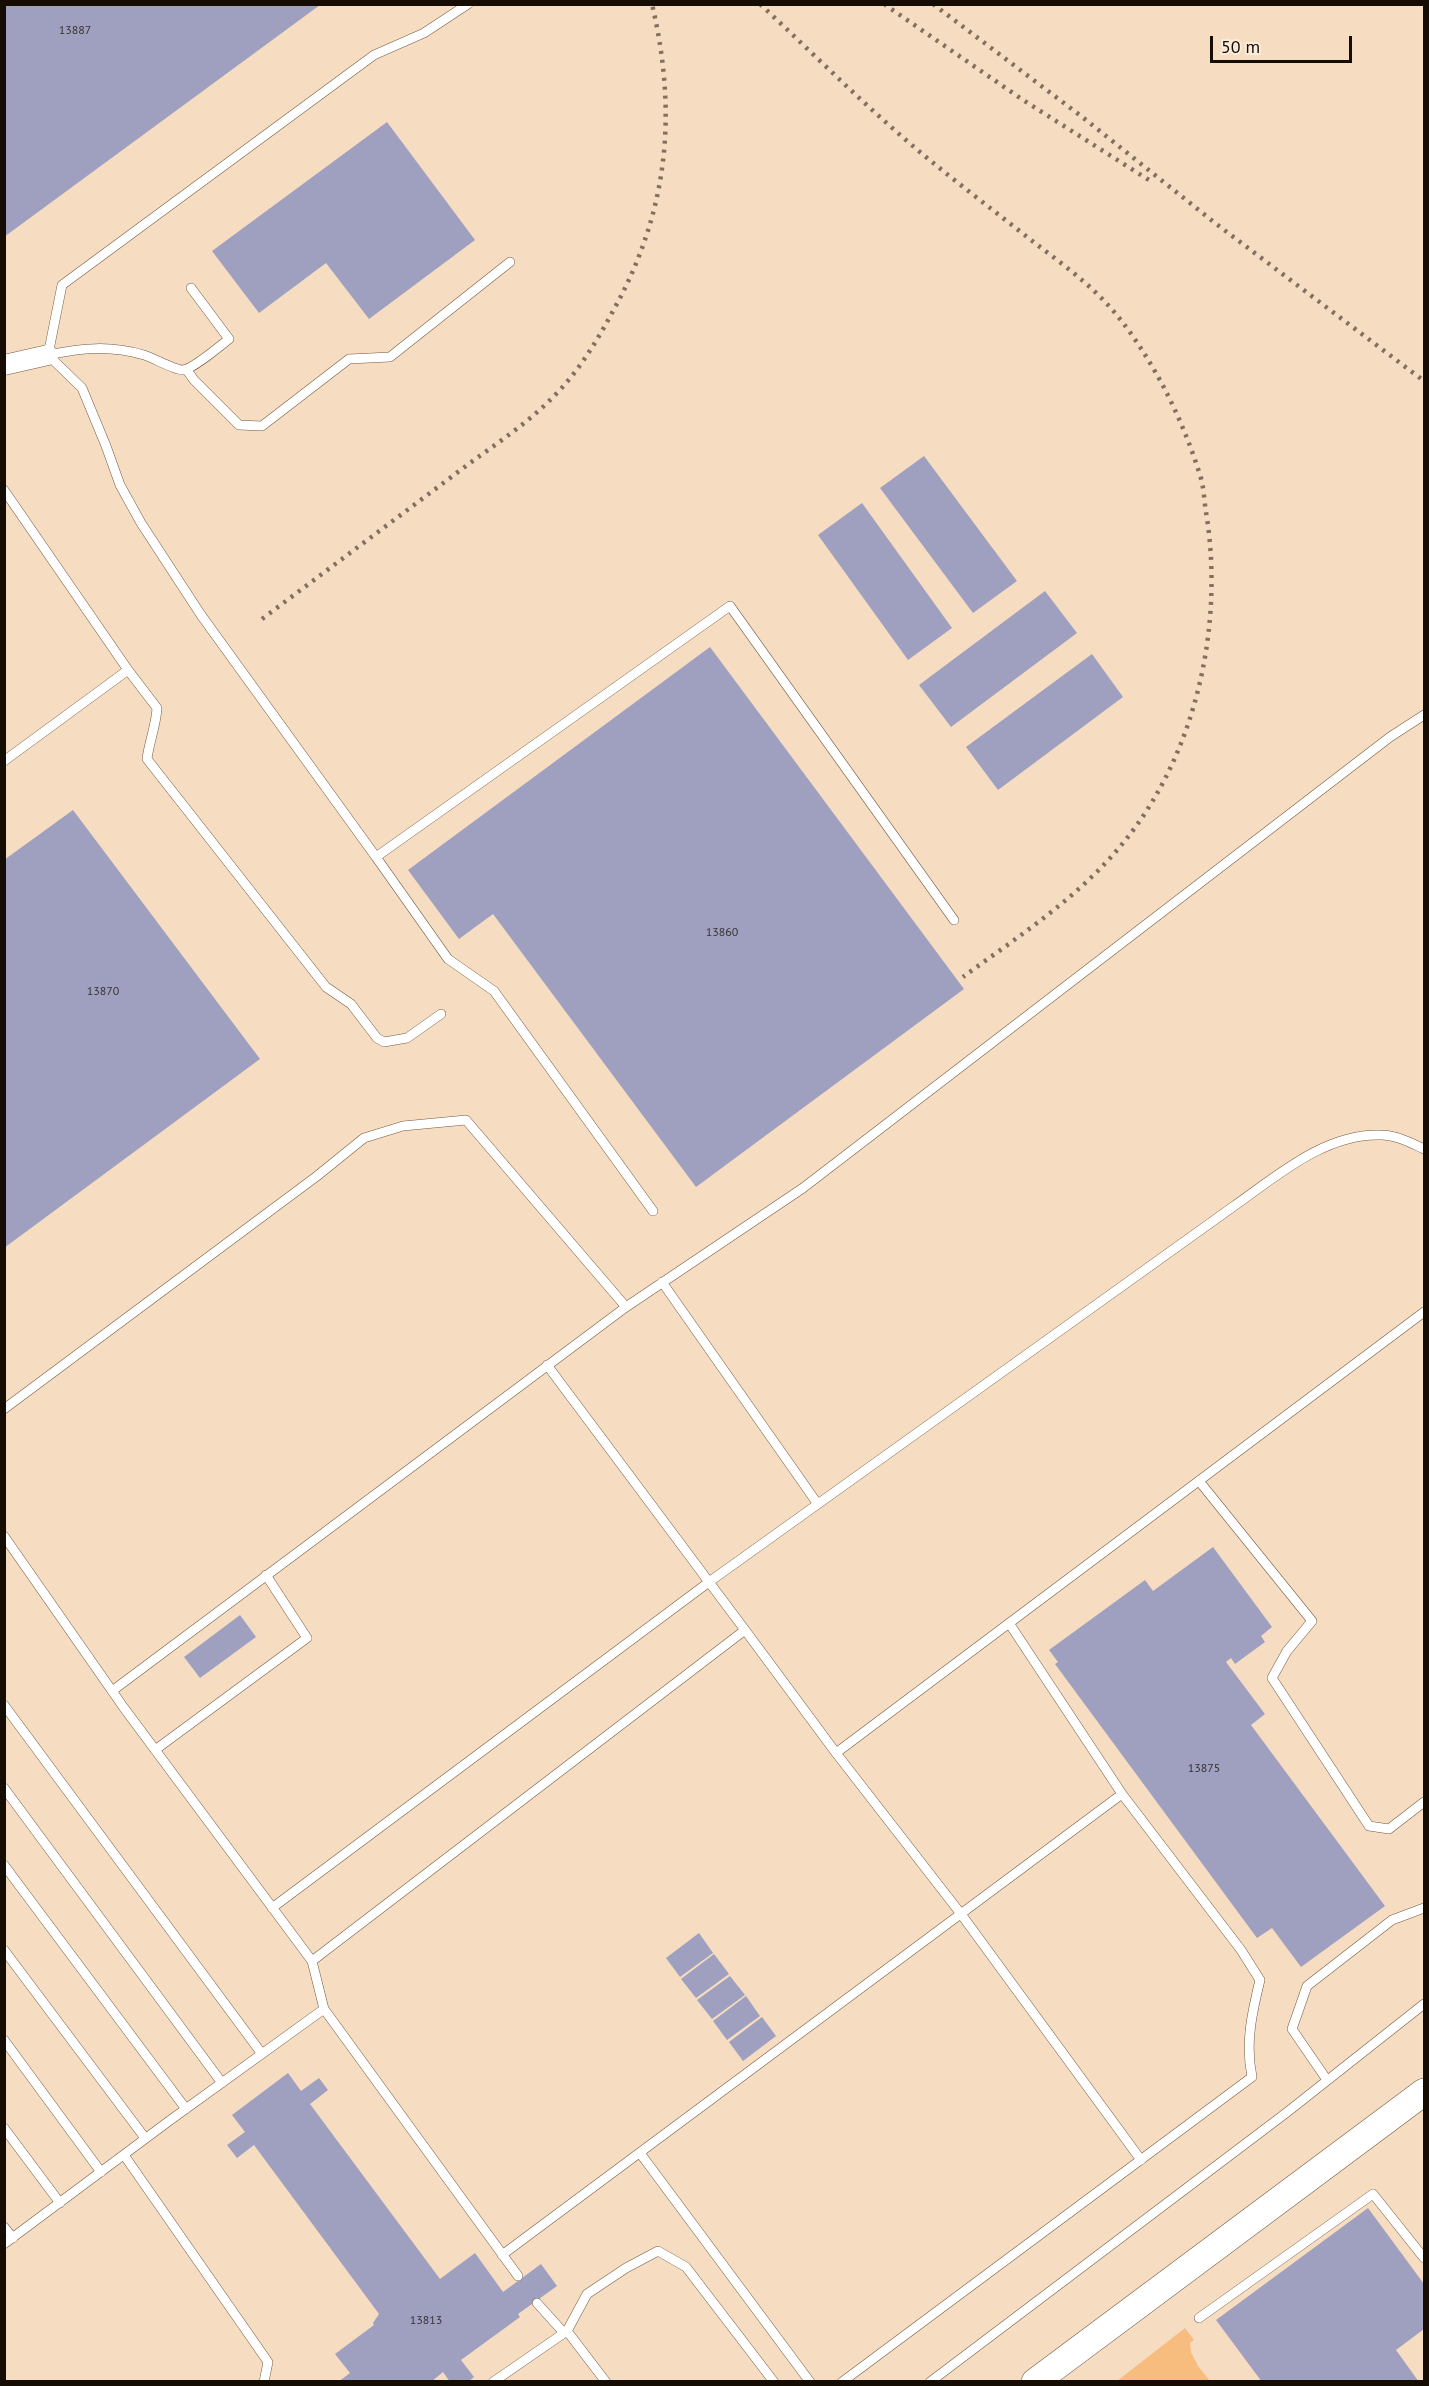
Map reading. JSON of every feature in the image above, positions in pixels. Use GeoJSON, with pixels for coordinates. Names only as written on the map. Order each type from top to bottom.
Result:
{"type":"FeatureCollection","features":[{"type":"Feature","properties":{"kind":"street"},"geometry":{"type":"LineString","coordinates":[[4,365],[48,355]]}},
{"type":"Feature","properties":{"kind":"street"},"geometry":{"type":"LineString","coordinates":[[1035,2382],[1425,2092]]}},
{"type":"Feature","properties":{"kind":"lane"},"geometry":{"type":"LineString","coordinates":[[48,355],[62,285],[374,55],[424,33],[468,4]]}},
{"type":"Feature","properties":{"kind":"lane"},"geometry":{"type":"LineString","coordinates":[[186,369],[239,425],[262,426],[349,359],[390,357],[510,262]]}},
{"type":"Feature","properties":{"kind":"lane"},"geometry":{"type":"LineString","coordinates":[[48,355],[107,347],[143,355],[177,368],[186,369],[229,339],[190,288]]}},
{"type":"Feature","properties":{"kind":"lane"},"geometry":{"type":"LineString","coordinates":[[48,355],[82,388],[120,485],[141,523],[186,591],[448,959],[494,991],[653,1211]]}},
{"type":"Feature","properties":{"kind":"lane"},"geometry":{"type":"LineString","coordinates":[[4,490],[128,670],[157,708],[147,759],[326,987],[351,1004],[377,1038],[384,1042],[407,1038],[441,1014]]}},
{"type":"Feature","properties":{"kind":"lane"},"geometry":{"type":"LineString","coordinates":[[376,856],[730,606],[954,921]]}},
{"type":"Feature","properties":{"kind":"lane"},"geometry":{"type":"LineString","coordinates":[[4,761],[128,670]]}},
{"type":"Feature","properties":{"kind":"lane"},"geometry":{"type":"LineString","coordinates":[[112,1691],[626,1307],[803,1188],[1390,737],[1425,716]]}},
{"type":"Feature","properties":{"kind":"lane"},"geometry":{"type":"LineString","coordinates":[[4,1409],[317,1176],[364,1138],[403,1126],[466,1120],[626,1307]]}},
{"type":"Feature","properties":{"kind":"lane"},"geometry":{"type":"LineString","coordinates":[[272,1908],[817,1503],[1304,1158],[1343,1139],[1382,1134],[1406,1140],[1425,1149]]}},
{"type":"Feature","properties":{"kind":"lane"},"geometry":{"type":"LineString","coordinates":[[662,1282],[817,1503]]}},
{"type":"Feature","properties":{"kind":"lane"},"geometry":{"type":"LineString","coordinates":[[836,1754],[1425,1312]]}},
{"type":"Feature","properties":{"kind":"lane"},"geometry":{"type":"LineString","coordinates":[[547,1365],[836,1754],[961,1914],[1141,2160]]}},
{"type":"Feature","properties":{"kind":"lane"},"geometry":{"type":"LineString","coordinates":[[1199,1481],[1312,1620],[1287,1651],[1272,1678],[1370,1826],[1389,1829],[1425,1802]]}},
{"type":"Feature","properties":{"kind":"lane"},"geometry":{"type":"LineString","coordinates":[[4,1536],[112,1691],[312,1961],[324,2009],[518,2276]]}},
{"type":"Feature","properties":{"kind":"lane"},"geometry":{"type":"LineString","coordinates":[[155,1750],[307,1638],[266,1575]]}},
{"type":"Feature","properties":{"kind":"lane"},"geometry":{"type":"LineString","coordinates":[[842,2382],[1252,2077],[1248,2058],[1250,2021],[1260,1980],[1241,1950],[1122,1794],[1009,1623]]}},
{"type":"Feature","properties":{"kind":"lane"},"geometry":{"type":"LineString","coordinates":[[312,1961],[745,1630]]}},
{"type":"Feature","properties":{"kind":"lane"},"geometry":{"type":"LineString","coordinates":[[4,1705],[262,2054]]}},
{"type":"Feature","properties":{"kind":"lane"},"geometry":{"type":"LineString","coordinates":[[4,1788],[222,2083]]}},
{"type":"Feature","properties":{"kind":"lane"},"geometry":{"type":"LineString","coordinates":[[502,2255],[1122,1794]]}},
{"type":"Feature","properties":{"kind":"lane"},"geometry":{"type":"LineString","coordinates":[[4,1865],[186,2109]]}},
{"type":"Feature","properties":{"kind":"lane"},"geometry":{"type":"LineString","coordinates":[[1327,2080],[1292,2030],[1307,1986],[1392,1920],[1425,1908]]}},
{"type":"Feature","properties":{"kind":"lane"},"geometry":{"type":"LineString","coordinates":[[4,1950],[145,2138]]}},
{"type":"Feature","properties":{"kind":"lane"},"geometry":{"type":"LineString","coordinates":[[930,2382],[1425,2004]]}},
{"type":"Feature","properties":{"kind":"lane"},"geometry":{"type":"LineString","coordinates":[[4,2227],[9,2241],[145,2138],[324,2009]]}},
{"type":"Feature","properties":{"kind":"lane"},"geometry":{"type":"LineString","coordinates":[[4,2040],[101,2172]]}},
{"type":"Feature","properties":{"kind":"lane"},"geometry":{"type":"LineString","coordinates":[[4,2128],[60,2203]]}},
{"type":"Feature","properties":{"kind":"lane"},"geometry":{"type":"LineString","coordinates":[[640,2153],[810,2382]]}},
{"type":"Feature","properties":{"kind":"lane"},"geometry":{"type":"LineString","coordinates":[[124,2154],[268,2362],[264,2382]]}},
{"type":"Feature","properties":{"kind":"lane"},"geometry":{"type":"LineString","coordinates":[[1199,2318],[1373,2194],[1425,2258]]}},
{"type":"Feature","properties":{"kind":"lane"},"geometry":{"type":"LineString","coordinates":[[493,2382],[565,2332],[586,2294],[626,2268],[658,2251],[686,2267],[774,2382]]}},
{"type":"Feature","properties":{"kind":"lane"},"geometry":{"type":"LineString","coordinates":[[537,2303],[565,2332],[606,2382]]}},
{"type":"Feature","properties":{"kind":"shaded area"},"geometry":{"type":"Polygon","coordinates":[[[1185,2328],[1194,2340],[1190,2343],[1191,2352],[1198,2366],[1210,2381],[1117,2381],[1185,2328]]]}},
{"type":"Feature","properties":{"kind":"building"},"geometry":{"type":"Polygon","coordinates":[[[4,5],[320,5],[4,237],[4,5]]]}},
{"type":"Feature","properties":{"kind":"building"},"geometry":{"type":"Polygon","coordinates":[[[387,122],[475,240],[369,319],[326,263],[259,313],[212,251],[387,122]]]}},
{"type":"Feature","properties":{"kind":"building"},"geometry":{"type":"Polygon","coordinates":[[[924,456],[1017,581],[973,613],[880,488],[924,456]]]}},
{"type":"Feature","properties":{"kind":"building"},"geometry":{"type":"Polygon","coordinates":[[[862,503],[952,628],[908,660],[818,535],[862,503]]]}},
{"type":"Feature","properties":{"kind":"building"},"geometry":{"type":"Polygon","coordinates":[[[1045,591],[1077,633],[951,727],[919,685],[1045,591]]]}},
{"type":"Feature","properties":{"kind":"building"},"geometry":{"type":"Polygon","coordinates":[[[710,647],[964,989],[696,1187],[493,914],[459,939],[408,870],[710,647]]]}},
{"type":"Feature","properties":{"kind":"building"},"geometry":{"type":"Polygon","coordinates":[[[1092,654],[1123,697],[998,790],[966,747],[1092,654]]]}},
{"type":"Feature","properties":{"kind":"building"},"geometry":{"type":"Polygon","coordinates":[[[73,810],[260,1059],[4,1248],[4,860],[73,810]]]}},
{"type":"Feature","properties":{"kind":"building"},"geometry":{"type":"Polygon","coordinates":[[[1213,1547],[1272,1627],[1261,1636],[1265,1642],[1235,1664],[1231,1658],[1226,1662],[1265,1714],[1251,1725],[1385,1906],[1301,1967],[1272,1928],[1257,1938],[1055,1664],[1058,1662],[1049,1650],[1145,1580],[1153,1591],[1213,1547]]]}},
{"type":"Feature","properties":{"kind":"building"},"geometry":{"type":"Polygon","coordinates":[[[240,1615],[256,1637],[200,1678],[184,1657],[240,1615]]]}},
{"type":"Feature","properties":{"kind":"building"},"geometry":{"type":"Polygon","coordinates":[[[699,1933],[713,1953],[680,1977],[666,1958],[699,1933]]]}},
{"type":"Feature","properties":{"kind":"building"},"geometry":{"type":"Polygon","coordinates":[[[714,1954],[729,1974],[696,1998],[681,1979],[714,1954]]]}},
{"type":"Feature","properties":{"kind":"building"},"geometry":{"type":"Polygon","coordinates":[[[730,1976],[745,1995],[712,2019],[697,2000],[730,1976]]]}},
{"type":"Feature","properties":{"kind":"building"},"geometry":{"type":"Polygon","coordinates":[[[746,1996],[760,2016],[727,2040],[713,2021],[746,1996]]]}},
{"type":"Feature","properties":{"kind":"building"},"geometry":{"type":"Polygon","coordinates":[[[762,2017],[776,2036],[743,2061],[729,2042],[762,2017]]]}},
{"type":"Feature","properties":{"kind":"building"},"geometry":{"type":"Polygon","coordinates":[[[288,2073],[301,2091],[319,2078],[328,2090],[310,2104],[440,2279],[475,2253],[503,2292],[541,2264],[557,2286],[518,2314],[520,2317],[461,2360],[474,2377],[468,2382],[450,2382],[443,2372],[431,2382],[338,2382],[350,2373],[335,2354],[374,2325],[379,2314],[254,2145],[237,2158],[227,2145],[245,2132],[232,2115],[288,2073]]]}},
{"type":"Feature","properties":{"kind":"building"},"geometry":{"type":"Polygon","coordinates":[[[1368,2208],[1424,2284],[1424,2329],[1396,2350],[1419,2382],[1262,2382],[1216,2320],[1368,2208]]]}},
{"type":"Feature","properties":{"kind":"railway"},"geometry":{"type":"LineString","coordinates":[[262,619],[533,416],[565,384],[594,344],[632,274],[646,237],[663,162],[666,124],[665,85],[652,4]]}},
{"type":"Feature","properties":{"kind":"railway"},"geometry":{"type":"LineString","coordinates":[[760,4],[910,143],[956,182],[1071,271],[1108,305],[1137,342],[1161,382],[1178,416],[1202,484],[1211,556],[1211,601],[1207,646],[1198,690],[1185,734],[1167,775],[1145,814],[1101,868],[1044,918],[963,977]]}},
{"type":"Feature","properties":{"kind":"railway"},"geometry":{"type":"LineString","coordinates":[[884,4],[1023,100],[1152,182]]}},
{"type":"Feature","properties":{"kind":"railway"},"geometry":{"type":"LineString","coordinates":[[933,4],[1081,116],[1215,223],[1424,381]]}}]}
